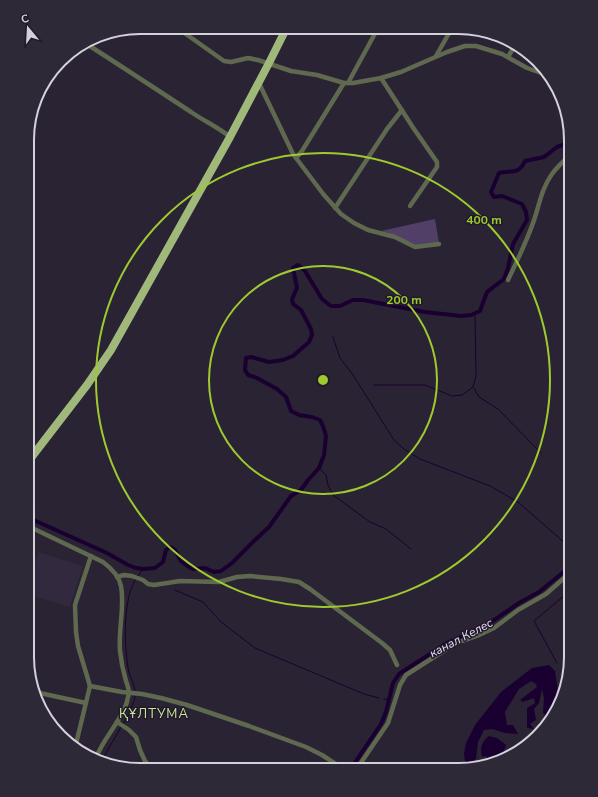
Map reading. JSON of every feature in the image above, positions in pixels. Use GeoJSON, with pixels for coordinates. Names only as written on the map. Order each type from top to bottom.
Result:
{"type":"FeatureCollection","features":[{"type":"Feature","properties":{"kind":"highway"},"geometry":{"type":"LineString","coordinates":[[34,454],[87,385],[107,356],[230,137],[284,34]]}},
{"type":"Feature","properties":{"kind":"street"},"geometry":{"type":"LineString","coordinates":[[186,34],[224,61],[231,62],[248,58],[269,63],[291,72],[317,75],[346,83],[381,78],[457,48],[470,46],[481,47],[508,57],[527,68],[540,72]]}},
{"type":"Feature","properties":{"kind":"street"},"geometry":{"type":"LineString","coordinates":[[296,158],[346,83],[375,34]]}},
{"type":"Feature","properties":{"kind":"street"},"geometry":{"type":"LineString","coordinates":[[436,56],[449,34]]}},
{"type":"Feature","properties":{"kind":"street"},"geometry":{"type":"LineString","coordinates":[[89,47],[230,137]]}},
{"type":"Feature","properties":{"kind":"street"},"geometry":{"type":"LineString","coordinates":[[508,57],[513,49]]}},
{"type":"Feature","properties":{"kind":"street"},"geometry":{"type":"LineString","coordinates":[[381,78],[436,159],[437,167],[410,206]]}},
{"type":"Feature","properties":{"kind":"street"},"geometry":{"type":"LineString","coordinates":[[259,82],[296,158],[310,178],[335,208],[349,220],[368,230],[395,237],[412,246],[419,247],[439,244]]}},
{"type":"Feature","properties":{"kind":"street"},"geometry":{"type":"LineString","coordinates":[[335,208],[402,110]]}},
{"type":"Feature","properties":{"kind":"street"},"geometry":{"type":"LineString","coordinates":[[508,280],[519,259],[546,185],[551,175],[564,161]]}},
{"type":"Feature","properties":{"kind":"street"},"geometry":{"type":"LineString","coordinates":[[34,529],[103,562],[111,569],[121,585],[122,599],[120,650],[122,666],[129,693],[126,704],[117,722],[98,754]]}},
{"type":"Feature","properties":{"kind":"street"},"geometry":{"type":"LineString","coordinates":[[76,742],[90,686],[78,646],[76,632],[76,605],[90,556]]}},
{"type":"Feature","properties":{"kind":"street"},"geometry":{"type":"LineString","coordinates":[[117,577],[124,575],[132,576],[143,580],[148,584],[154,585],[180,581],[219,582],[237,577],[250,576],[299,582],[382,643],[390,650],[397,665]]}},
{"type":"Feature","properties":{"kind":"street"},"geometry":{"type":"LineString","coordinates":[[361,763],[388,723],[400,685],[406,675],[456,643],[494,628],[518,610],[546,594],[564,578]]}},
{"type":"Feature","properties":{"kind":"street"},"geometry":{"type":"LineString","coordinates":[[90,686],[142,694],[187,705],[306,747],[322,755],[333,763]]}},
{"type":"Feature","properties":{"kind":"street"},"geometry":{"type":"LineString","coordinates":[[41,693],[86,703]]}},
{"type":"Feature","properties":{"kind":"street"},"geometry":{"type":"LineString","coordinates":[[117,722],[136,737],[140,750],[147,763]]}},
{"type":"Feature","properties":{"kind":"shaded area"},"geometry":{"type":"Polygon","coordinates":[[[435,219],[439,243],[413,246],[391,234],[381,231],[435,219]]]}},
{"type":"Feature","properties":{"kind":"shaded area"},"geometry":{"type":"Polygon","coordinates":[[[38,552],[83,566],[70,607],[34,596],[34,565],[38,552]]]}},
{"type":"Feature","properties":{"kind":"shaded area"},"geometry":{"type":"Polygon","coordinates":[[[549,665],[555,671],[558,691],[546,716],[543,713],[544,698],[542,689],[539,703],[534,709],[536,720],[530,724],[534,729],[527,728],[527,708],[535,703],[534,698],[523,702],[520,700],[537,687],[536,684],[531,681],[519,689],[505,712],[507,725],[513,725],[518,734],[505,733],[492,729],[484,730],[478,742],[476,759],[473,762],[465,762],[464,754],[466,743],[475,725],[501,692],[532,668],[549,665]]]}},
{"type":"Feature","properties":{"kind":"shaded area"},"geometry":{"type":"Polygon","coordinates":[[[489,736],[497,738],[506,745],[503,753],[487,758],[487,756],[482,757],[481,748],[484,741],[489,736]]]}},
{"type":"Feature","properties":{"kind":"waterway"},"geometry":{"type":"LineString","coordinates":[[34,520],[107,553],[136,568],[155,568],[163,562],[166,550],[170,547],[175,550],[181,561],[193,569],[205,568],[214,572],[221,571],[232,563],[269,527],[291,496],[301,490],[319,468],[324,455],[326,436],[320,420],[299,415],[291,411],[286,397],[277,389],[257,378],[248,375],[245,370],[246,358],[251,357],[269,362],[283,360],[293,356],[309,342],[312,335],[311,329],[301,310],[293,304],[292,299],[297,288],[293,268],[298,265],[305,271],[322,299],[331,306],[340,306],[353,300],[363,300],[425,312],[461,316],[471,315],[480,311],[487,292],[504,279],[513,244],[527,220],[526,212],[522,204],[502,196],[494,197],[491,192],[499,173],[517,170],[525,161],[544,157],[557,147],[564,144]]}},
{"type":"Feature","properties":{"kind":"waterway"},"geometry":{"type":"LineString","coordinates":[[374,385],[425,385],[452,396],[462,395],[473,387],[476,376],[475,313]]}},
{"type":"Feature","properties":{"kind":"waterway"},"geometry":{"type":"LineString","coordinates":[[333,337],[340,358],[353,375],[394,440],[404,449],[420,459],[490,486],[518,502],[564,542]]}},
{"type":"Feature","properties":{"kind":"waterway"},"geometry":{"type":"LineString","coordinates":[[474,388],[479,397],[498,409],[541,453]]}},
{"type":"Feature","properties":{"kind":"waterway"},"geometry":{"type":"LineString","coordinates":[[319,468],[326,475],[328,485],[333,495],[370,522],[386,529],[411,549]]}},
{"type":"Feature","properties":{"kind":"waterway"},"geometry":{"type":"LineString","coordinates":[[138,576],[143,569]]}},
{"type":"Feature","properties":{"kind":"waterway","name":"канал Келес"},"geometry":{"type":"LineString","coordinates":[[355,763],[381,724],[386,712],[393,683],[399,674],[447,643],[484,627],[519,603],[539,592],[564,572]]}},
{"type":"Feature","properties":{"kind":"waterway"},"geometry":{"type":"LineString","coordinates":[[135,690],[127,663],[125,624],[128,599],[131,588],[136,579]]}},
{"type":"Feature","properties":{"kind":"waterway"},"geometry":{"type":"LineString","coordinates":[[175,590],[203,602],[221,622],[255,648],[364,694],[379,698]]}},
{"type":"Feature","properties":{"kind":"waterway"},"geometry":{"type":"LineString","coordinates":[[557,663],[534,621],[564,596]]}},
{"type":"Feature","properties":{"kind":"waterway"},"geometry":{"type":"LineString","coordinates":[[123,724],[129,714],[135,696]]}},
{"type":"Feature","properties":{"kind":"waterway","name":"канал Келес"},"geometry":{"type":"LineString","coordinates":[[384,699],[389,700]]}},
{"type":"Feature","properties":{"kind":"waterway"},"geometry":{"type":"LineString","coordinates":[[104,756],[121,727]]}},
{"type":"Feature","properties":{"kind":"district","name":"ҚҰЛТУМА"},"geometry":{"type":"Point","coordinates":[154,713]}}]}
